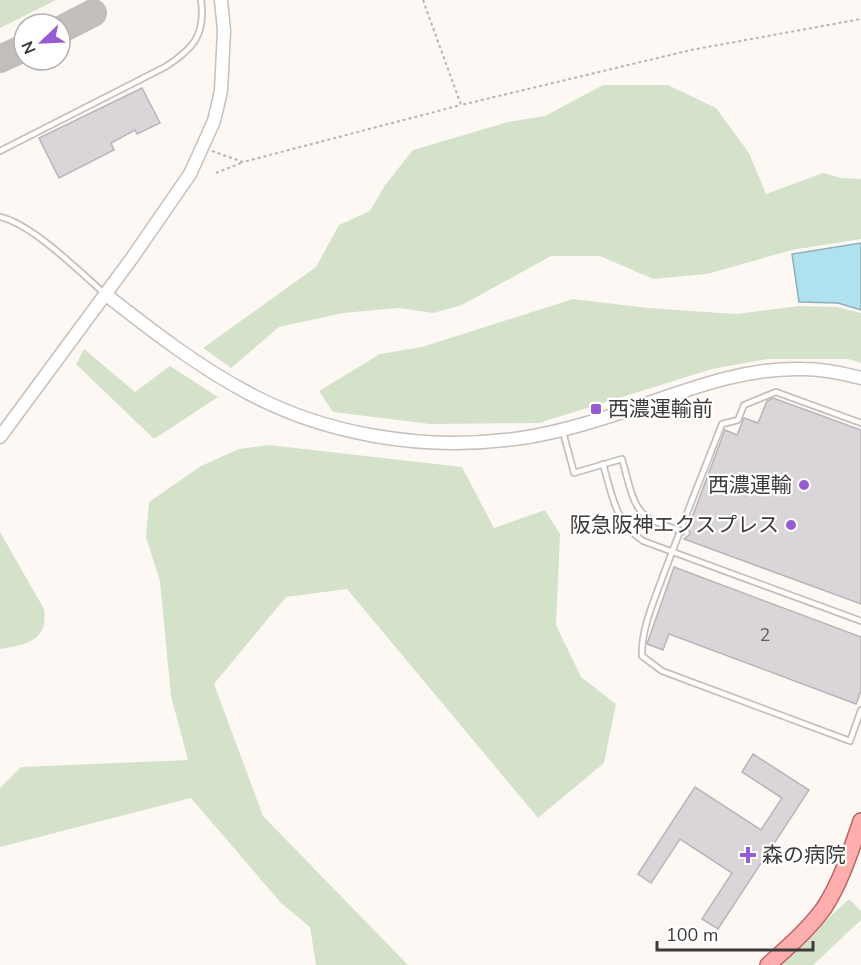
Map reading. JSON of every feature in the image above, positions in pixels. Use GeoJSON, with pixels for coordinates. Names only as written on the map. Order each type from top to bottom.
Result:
{"type":"FeatureCollection","features":[{"type":"Feature","properties":{"kind":"main road"},"geometry":{"type":"LineString","coordinates":[[768,965],[805,932],[825,906],[847,861],[861,821]]}},
{"type":"Feature","properties":{"kind":"street"},"geometry":{"type":"LineString","coordinates":[[0,437],[180,191],[202,149],[214,121],[221,91],[224,32],[221,0]]}},
{"type":"Feature","properties":{"kind":"street"},"geometry":{"type":"LineString","coordinates":[[105,294],[180,352],[251,395],[321,423],[384,438],[476,443],[507,440],[562,429],[725,378],[755,372],[803,369],[832,371],[861,378]]}},
{"type":"Feature","properties":{"kind":"lane"},"geometry":{"type":"LineString","coordinates":[[0,151],[165,67],[184,54],[195,42],[200,29],[201,0]]}},
{"type":"Feature","properties":{"kind":"lane"},"geometry":{"type":"LineString","coordinates":[[0,217],[16,222],[63,257],[105,294]]}},
{"type":"Feature","properties":{"kind":"lane"},"geometry":{"type":"LineString","coordinates":[[861,423],[776,392],[744,405],[738,420],[722,424],[672,553],[650,614],[642,645],[642,656],[662,671],[850,741],[861,710]]}},
{"type":"Feature","properties":{"kind":"lane"},"geometry":{"type":"LineString","coordinates":[[562,429],[574,473],[622,459],[633,499],[639,511],[657,523],[686,532]]}},
{"type":"Feature","properties":{"kind":"lane"},"geometry":{"type":"LineString","coordinates":[[603,465],[616,510],[629,532],[643,542],[861,621]]}},
{"type":"Feature","properties":{"kind":"path"},"geometry":{"type":"LineString","coordinates":[[423,0],[461,105]]}},
{"type":"Feature","properties":{"kind":"path"},"geometry":{"type":"LineString","coordinates":[[216,173],[243,162],[461,105],[691,50],[861,19]]}},
{"type":"Feature","properties":{"kind":"path"},"geometry":{"type":"LineString","coordinates":[[202,149],[243,162]]}},
{"type":"Feature","properties":{"kind":"green space"},"geometry":{"type":"Polygon","coordinates":[[[0,0],[56,0],[32,12],[12,12],[12,22],[0,28],[0,0]]]}},
{"type":"Feature","properties":{"kind":"green space"},"geometry":{"type":"Polygon","coordinates":[[[603,85],[668,85],[716,108],[749,153],[766,194],[823,173],[842,178],[861,179],[861,239],[792,250],[707,274],[653,279],[600,256],[551,256],[462,305],[433,313],[399,308],[343,313],[279,327],[231,368],[203,348],[316,267],[339,225],[370,211],[385,185],[413,150],[508,122],[545,116],[603,85]]]}},
{"type":"Feature","properties":{"kind":"green space"},"geometry":{"type":"Polygon","coordinates":[[[573,299],[648,308],[736,314],[799,306],[837,307],[861,313],[861,363],[848,359],[768,359],[712,369],[539,423],[430,424],[333,412],[319,391],[380,354],[422,347],[573,299]]]}},
{"type":"Feature","properties":{"kind":"green space"},"geometry":{"type":"Polygon","coordinates":[[[84,349],[135,392],[170,366],[218,397],[154,439],[76,364],[84,349]]]}},
{"type":"Feature","properties":{"kind":"green space"},"geometry":{"type":"Polygon","coordinates":[[[269,445],[462,467],[494,528],[545,510],[560,534],[556,625],[581,677],[616,704],[604,763],[538,818],[347,589],[286,597],[214,684],[263,816],[408,965],[316,965],[310,927],[281,903],[191,798],[0,847],[0,788],[21,767],[188,760],[171,696],[160,581],[146,537],[149,502],[201,466],[239,449],[269,445]]]}},
{"type":"Feature","properties":{"kind":"green space"},"geometry":{"type":"Polygon","coordinates":[[[0,532],[44,609],[45,620],[39,635],[33,640],[18,646],[0,649],[0,532]]]}},
{"type":"Feature","properties":{"kind":"green space"},"geometry":{"type":"Polygon","coordinates":[[[849,899],[861,911],[861,920],[813,965],[777,965],[849,899]]]}},
{"type":"Feature","properties":{"kind":"water"},"geometry":{"type":"Polygon","coordinates":[[[861,243],[861,310],[838,303],[799,302],[792,254],[861,243]]]}},
{"type":"Feature","properties":{"kind":"building"},"geometry":{"type":"Polygon","coordinates":[[[142,88],[160,123],[137,134],[135,130],[111,143],[114,150],[59,178],[39,138],[142,88]]]}},
{"type":"Feature","properties":{"kind":"building"},"geometry":{"type":"Polygon","coordinates":[[[773,398],[861,430],[861,604],[684,539],[690,534],[688,528],[725,430],[737,435],[744,418],[758,423],[767,401],[773,398]]]}},
{"type":"Feature","properties":{"kind":"building"},"geometry":{"type":"Polygon","coordinates":[[[674,567],[861,637],[861,691],[856,704],[669,634],[663,650],[647,644],[674,567]]]}},
{"type":"Feature","properties":{"kind":"building"},"geometry":{"type":"Polygon","coordinates":[[[753,754],[809,790],[718,929],[702,919],[732,873],[680,839],[651,883],[638,874],[695,787],[761,830],[782,798],[742,772],[753,754]]]}},
{"type":"Feature","properties":{"kind":"taxiway"},"geometry":{"type":"LineString","coordinates":[[72,24],[93,13]]}},
{"type":"Feature","properties":{"kind":"taxiway"},"geometry":{"type":"LineString","coordinates":[[0,59],[12,54]]}},
{"type":"Feature","properties":{"kind":"place","name":"西濃運輸前"},"geometry":{"type":"Point","coordinates":[596,409]}},
{"type":"Feature","properties":{"kind":"place","name":"西濃運輸"},"geometry":{"type":"Point","coordinates":[804,485]}},
{"type":"Feature","properties":{"kind":"place","name":"阪急阪神エクスプレス"},"geometry":{"type":"Point","coordinates":[791,525]}},
{"type":"Feature","properties":{"kind":"place","name":"森の病院"},"geometry":{"type":"Point","coordinates":[748,855]}}]}
